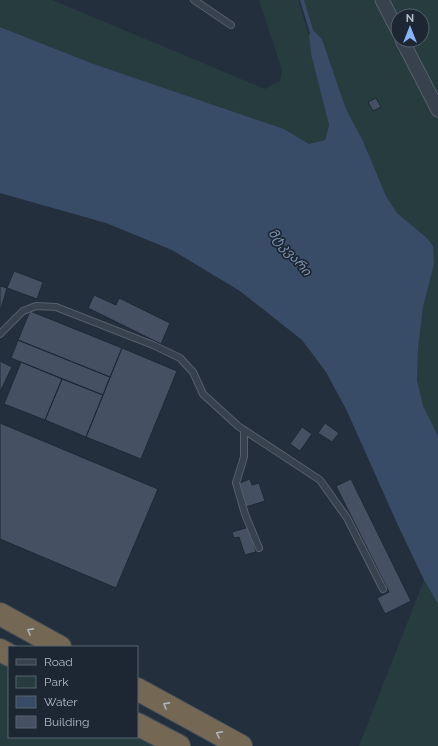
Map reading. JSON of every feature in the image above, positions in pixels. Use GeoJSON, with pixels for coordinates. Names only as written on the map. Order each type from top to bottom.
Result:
{"type":"FeatureCollection","features":[{"type":"Feature","properties":{"kind":"highway"},"geometry":{"type":"LineString","coordinates":[[0,614],[58,646]]}},
{"type":"Feature","properties":{"kind":"highway"},"geometry":{"type":"LineString","coordinates":[[138,690],[242,746]]}},
{"type":"Feature","properties":{"kind":"highway"},"geometry":{"type":"LineString","coordinates":[[138,725],[179,746]]}},
{"type":"Feature","properties":{"kind":"street"},"geometry":{"type":"LineString","coordinates":[[382,0],[390,16]]}},
{"type":"Feature","properties":{"kind":"street"},"geometry":{"type":"LineString","coordinates":[[406,48],[438,110]]}},
{"type":"Feature","properties":{"kind":"lane"},"geometry":{"type":"LineString","coordinates":[[194,0],[232,25]]}},
{"type":"Feature","properties":{"kind":"lane"},"geometry":{"type":"LineString","coordinates":[[0,334],[23,311],[36,306],[56,307],[153,345],[180,358],[193,372],[203,394],[244,430],[320,480],[347,518],[384,589]]}},
{"type":"Feature","properties":{"kind":"lane"},"geometry":{"type":"LineString","coordinates":[[244,430],[244,457],[236,482],[245,514],[260,548]]}},
{"type":"Feature","properties":{"kind":"green space"},"geometry":{"type":"Polygon","coordinates":[[[0,0],[52,0],[265,89],[280,81],[282,70],[259,0],[298,0],[309,35],[311,54],[329,125],[325,140],[309,144],[284,129],[91,63],[0,27],[0,0]]]}},
{"type":"Feature","properties":{"kind":"green space"},"geometry":{"type":"Polygon","coordinates":[[[304,0],[438,0],[438,436],[423,406],[417,369],[419,327],[433,246],[427,238],[397,213],[386,196],[363,141],[346,109],[322,39],[314,31],[304,0]]]}},
{"type":"Feature","properties":{"kind":"green space"},"geometry":{"type":"Polygon","coordinates":[[[424,580],[438,604],[438,746],[359,746],[424,580]]]}},
{"type":"Feature","properties":{"kind":"green space"},"geometry":{"type":"Polygon","coordinates":[[[0,663],[8,667],[8,738],[138,738],[155,746],[0,746],[0,663]]]}},
{"type":"Feature","properties":{"kind":"water","name":"მტკვარი"},"geometry":{"type":"Polygon","coordinates":[[[0,27],[91,63],[284,129],[309,144],[325,140],[329,125],[311,54],[309,35],[314,31],[322,39],[346,109],[363,141],[386,196],[397,213],[427,238],[433,246],[434,264],[423,307],[418,348],[417,380],[423,406],[438,436],[438,604],[424,580],[396,521],[347,411],[326,372],[302,340],[240,291],[172,250],[106,223],[0,193],[0,27]]]}},
{"type":"Feature","properties":{"kind":"building"},"geometry":{"type":"Polygon","coordinates":[[[376,98],[381,107],[373,111],[368,102],[376,98]]]}},
{"type":"Feature","properties":{"kind":"building"},"geometry":{"type":"Polygon","coordinates":[[[14,271],[43,282],[37,299],[7,288],[14,271]]]}},
{"type":"Feature","properties":{"kind":"building"},"geometry":{"type":"Polygon","coordinates":[[[0,286],[7,288],[0,312],[0,286]]]}},
{"type":"Feature","properties":{"kind":"building"},"geometry":{"type":"Polygon","coordinates":[[[94,295],[116,305],[119,298],[170,323],[161,344],[88,308],[94,295]]]}},
{"type":"Feature","properties":{"kind":"building"},"geometry":{"type":"Polygon","coordinates":[[[30,311],[122,348],[110,377],[18,340],[30,311]]]}},
{"type":"Feature","properties":{"kind":"building"},"geometry":{"type":"Polygon","coordinates":[[[18,340],[110,377],[103,395],[11,358],[18,340]]]}},
{"type":"Feature","properties":{"kind":"building"},"geometry":{"type":"Polygon","coordinates":[[[122,348],[177,371],[141,459],[86,437],[122,348]]]}},
{"type":"Feature","properties":{"kind":"building"},"geometry":{"type":"Polygon","coordinates":[[[0,361],[12,367],[0,392],[0,361]]]}},
{"type":"Feature","properties":{"kind":"building"},"geometry":{"type":"Polygon","coordinates":[[[21,362],[62,379],[45,420],[4,404],[21,362]]]}},
{"type":"Feature","properties":{"kind":"building"},"geometry":{"type":"Polygon","coordinates":[[[62,379],[103,395],[86,437],[45,420],[62,379]]]}},
{"type":"Feature","properties":{"kind":"building"},"geometry":{"type":"Polygon","coordinates":[[[0,423],[158,489],[116,588],[0,539],[0,423]]]}},
{"type":"Feature","properties":{"kind":"building"},"geometry":{"type":"Polygon","coordinates":[[[325,423],[339,433],[332,442],[318,433],[325,423]]]}},
{"type":"Feature","properties":{"kind":"building"},"geometry":{"type":"Polygon","coordinates":[[[302,427],[312,434],[300,451],[290,444],[302,427]]]}},
{"type":"Feature","properties":{"kind":"building"},"geometry":{"type":"Polygon","coordinates":[[[250,479],[252,485],[259,483],[265,501],[246,507],[237,484],[250,479]]]}},
{"type":"Feature","properties":{"kind":"building"},"geometry":{"type":"Polygon","coordinates":[[[351,479],[411,601],[385,614],[377,598],[389,592],[336,486],[351,479]]]}},
{"type":"Feature","properties":{"kind":"building"},"geometry":{"type":"Polygon","coordinates":[[[249,527],[256,552],[245,555],[239,537],[234,538],[232,532],[249,527]]]}},
{"type":"Feature","properties":{"kind":"waterway"},"geometry":{"type":"LineString","coordinates":[[302,0],[313,36]]}}]}
